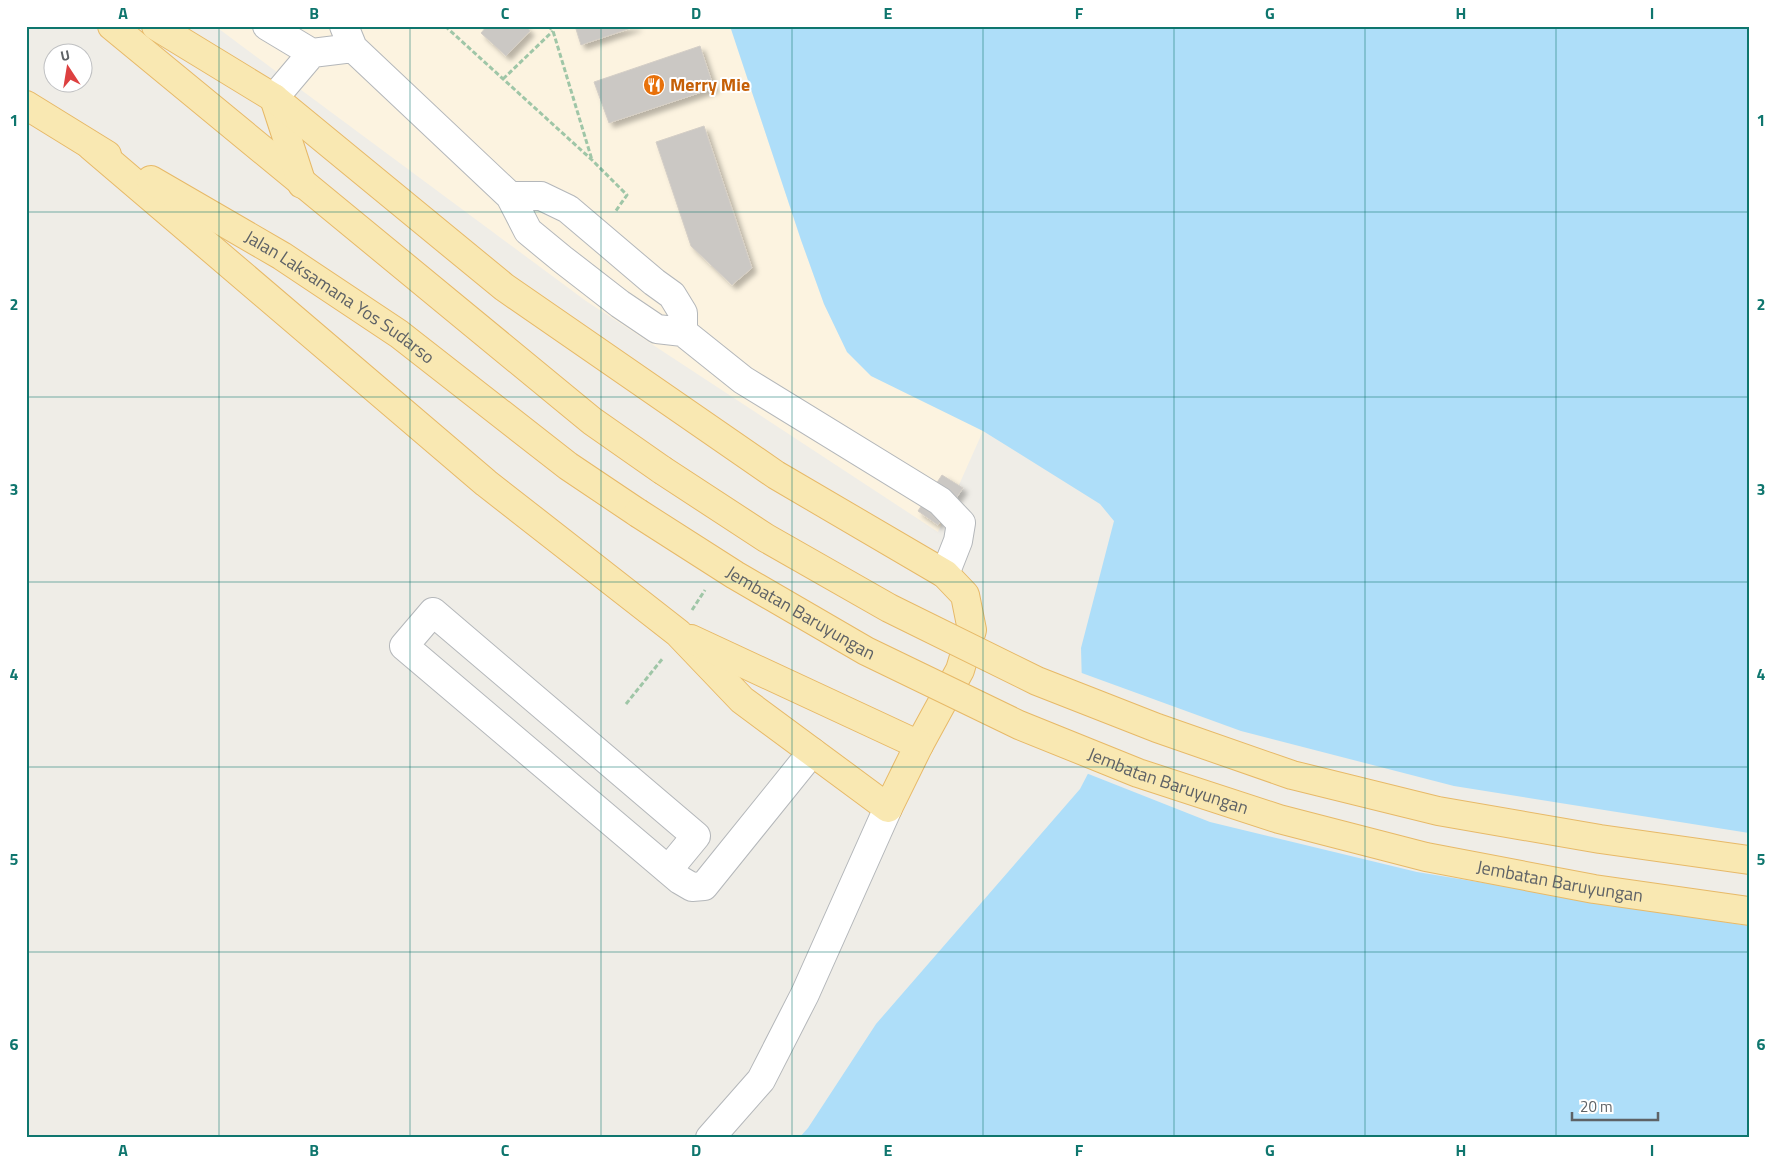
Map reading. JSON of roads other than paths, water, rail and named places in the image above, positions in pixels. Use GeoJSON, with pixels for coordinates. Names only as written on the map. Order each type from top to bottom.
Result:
{"type":"FeatureCollection","features":[{"type":"Feature","properties":{"kind":"main road"},"geometry":{"type":"LineString","coordinates":[[112,26],[592,421],[662,470],[766,538],[889,608],[1037,681],[1157,728],[1292,775],[1438,811],[1600,839],[1749,860]]}},
{"type":"Feature","properties":{"kind":"main road"},"geometry":{"type":"LineString","coordinates":[[91,146],[486,483],[678,633],[742,700],[888,808],[919,745],[960,670],[972,630],[965,595],[945,574],[776,475],[504,287],[274,98],[156,26]]}},
{"type":"Feature","properties":{"kind":"main road"},"geometry":{"type":"LineString","coordinates":[[274,98],[302,184]]}},
{"type":"Feature","properties":{"kind":"main road","name":"Jalan Laksamana Yos Sudarso"},"geometry":{"type":"LineString","coordinates":[[26,105],[91,146],[282,256],[399,334],[568,466],[638,513]]}},
{"type":"Feature","properties":{"kind":"main road","name":"Jembatan Baruyungan"},"geometry":{"type":"LineString","coordinates":[[638,513],[735,576],[866,651],[1019,725],[1138,773],[1279,819],[1426,857],[1594,889],[1749,911]]}},
{"type":"Feature","properties":{"kind":"main road"},"geometry":{"type":"LineString","coordinates":[[678,633],[919,745]]}},
{"type":"Feature","properties":{"kind":"street"},"geometry":{"type":"LineString","coordinates":[[267,26],[312,53]]}},
{"type":"Feature","properties":{"kind":"street"},"geometry":{"type":"LineString","coordinates":[[274,98],[312,53],[349,37],[510,196],[528,231],[562,259],[620,304],[657,329],[683,332],[743,380],[940,500],[961,523],[958,541],[945,574]]}},
{"type":"Feature","properties":{"kind":"street"},"geometry":{"type":"LineString","coordinates":[[510,196],[541,196],[568,209],[672,295],[683,313],[683,332]]}},
{"type":"Feature","properties":{"kind":"street"},"geometry":{"type":"LineString","coordinates":[[668,870],[696,836],[433,612],[404,646],[668,870],[692,887],[704,886],[812,752]]}},
{"type":"Feature","properties":{"kind":"street"},"geometry":{"type":"LineString","coordinates":[[710,1138],[761,1080],[805,994],[888,808]]}},
{"type":"Feature","properties":{"kind":"water"},"geometry":{"type":"Polygon","coordinates":[[[730,26],[1749,26],[1749,1138],[799,1138],[808,1128],[876,1024],[1080,789],[1094,762],[1082,686],[1081,648],[1114,521],[1100,504],[983,431],[871,376],[847,352],[824,304],[801,240],[730,26]]]}},
{"type":"Feature","properties":{"kind":"place","name":"Merry Mie"},"geometry":{"type":"Point","coordinates":[654,85]}}]}
